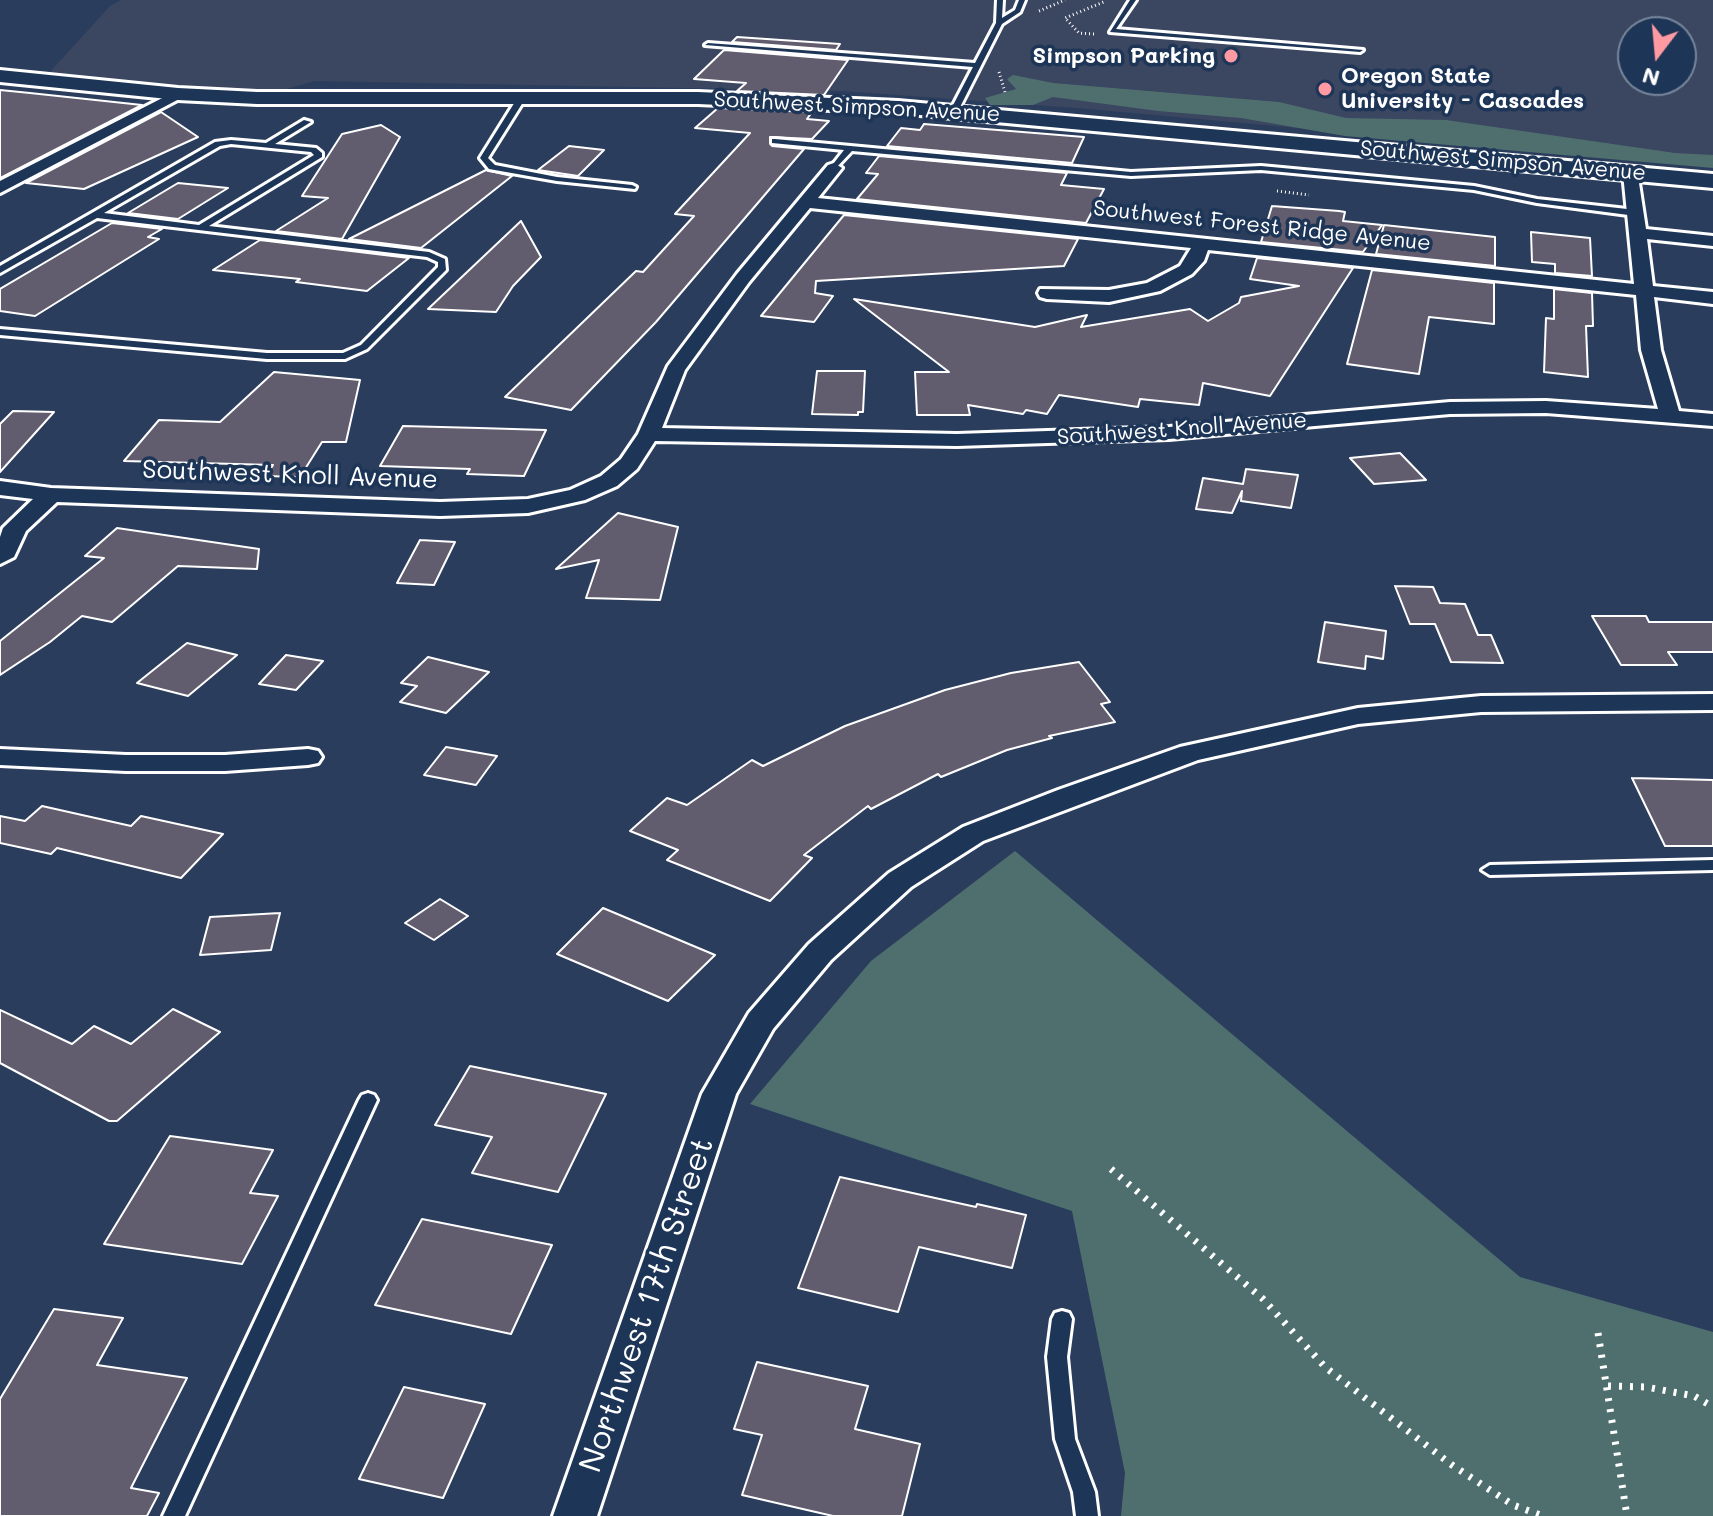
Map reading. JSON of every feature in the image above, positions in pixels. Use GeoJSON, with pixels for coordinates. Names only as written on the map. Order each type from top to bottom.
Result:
{"type":"FeatureCollection","features":[{"type":"Feature","properties":{"kind":"street","name":"Southwest Simpson Avenue"},"geometry":{"type":"LineString","coordinates":[[0,76],[178,94],[307,99],[698,98],[954,111],[1713,181]]}},
{"type":"Feature","properties":{"kind":"street"},"geometry":{"type":"LineString","coordinates":[[0,188],[178,94]]}},
{"type":"Feature","properties":{"kind":"street","name":"Southwest Knoll Avenue"},"geometry":{"type":"LineString","coordinates":[[0,488],[51,495],[440,509],[528,506],[577,495],[609,481],[629,464],[649,434],[675,370],[834,168]]}},
{"type":"Feature","properties":{"kind":"street"},"geometry":{"type":"LineString","coordinates":[[1631,173],[1651,350],[1670,415]]}},
{"type":"Feature","properties":{"kind":"street","name":"Southwest Forest Ridge Avenue"},"geometry":{"type":"LineString","coordinates":[[805,202],[1713,298]]}},
{"type":"Feature","properties":{"kind":"street"},"geometry":{"type":"LineString","coordinates":[[1639,233],[1713,241]]}},
{"type":"Feature","properties":{"kind":"street"},"geometry":{"type":"LineString","coordinates":[[1047,293],[1109,296],[1153,287],[1186,270],[1195,261],[1201,244]]}},
{"type":"Feature","properties":{"kind":"street","name":"Southwest Knoll Avenue"},"geometry":{"type":"LineString","coordinates":[[649,434],[957,440],[1169,433],[1450,408],[1546,407],[1713,420]]}},
{"type":"Feature","properties":{"kind":"street"},"geometry":{"type":"LineString","coordinates":[[0,557],[6,552],[15,528],[51,495]]}},
{"type":"Feature","properties":{"kind":"street","name":"Northwest 17th Street"},"geometry":{"type":"LineString","coordinates":[[575,1516],[719,1094],[761,1021],[820,952],[900,880],[973,834],[1068,796],[1190,753],[1358,716],[1481,704],[1713,702]]}},
{"type":"Feature","properties":{"kind":"street"},"geometry":{"type":"LineString","coordinates":[[0,757],[126,763],[225,763],[308,757]]}},
{"type":"Feature","properties":{"kind":"lane"},"geometry":{"type":"LineString","coordinates":[[954,111],[999,23],[1000,0]]}},
{"type":"Feature","properties":{"kind":"lane"},"geometry":{"type":"LineString","coordinates":[[999,23],[1018,11],[1022,0]]}},
{"type":"Feature","properties":{"kind":"lane"},"geometry":{"type":"LineString","coordinates":[[1133,0],[1112,31],[1360,50]]}},
{"type":"Feature","properties":{"kind":"lane"},"geometry":{"type":"LineString","coordinates":[[708,45],[975,65]]}},
{"type":"Feature","properties":{"kind":"lane"},"geometry":{"type":"LineString","coordinates":[[521,99],[484,158],[492,167],[557,179],[632,187]]}},
{"type":"Feature","properties":{"kind":"lane"},"geometry":{"type":"LineString","coordinates":[[268,145],[307,122]]}},
{"type":"Feature","properties":{"kind":"lane"},"geometry":{"type":"LineString","coordinates":[[775,141],[1131,174],[1261,168],[1474,188],[1537,201],[1636,213]]}},
{"type":"Feature","properties":{"kind":"lane"},"geometry":{"type":"LineString","coordinates":[[0,270],[218,144],[268,145],[313,150],[319,155],[200,228]]}},
{"type":"Feature","properties":{"kind":"lane"},"geometry":{"type":"LineString","coordinates":[[834,168],[850,148]]}},
{"type":"Feature","properties":{"kind":"lane"},"geometry":{"type":"LineString","coordinates":[[0,332],[267,356],[345,356],[364,347],[443,268],[442,261],[429,255],[96,215]]}},
{"type":"Feature","properties":{"kind":"lane"},"geometry":{"type":"LineString","coordinates":[[1490,870],[1713,865]]}},
{"type":"Feature","properties":{"kind":"lane"},"geometry":{"type":"LineString","coordinates":[[174,1516],[368,1100]]}},
{"type":"Feature","properties":{"kind":"lane"},"geometry":{"type":"LineString","coordinates":[[1062,1319],[1057,1357],[1065,1439],[1084,1492],[1087,1516]]}},
{"type":"Feature","properties":{"kind":"path"},"geometry":{"type":"LineString","coordinates":[[1036,12],[1065,0]]}},
{"type":"Feature","properties":{"kind":"path"},"geometry":{"type":"LineString","coordinates":[[1094,34],[1079,33],[1065,18],[1092,9],[1106,0]]}},
{"type":"Feature","properties":{"kind":"path"},"geometry":{"type":"LineString","coordinates":[[999,71],[1000,83],[1009,98]]}},
{"type":"Feature","properties":{"kind":"path"},"geometry":{"type":"LineString","coordinates":[[1111,1169],[1263,1299],[1325,1367],[1452,1465],[1513,1505],[1543,1516]]}},
{"type":"Feature","properties":{"kind":"path"},"geometry":{"type":"LineString","coordinates":[[1598,1333],[1627,1516]]}},
{"type":"Feature","properties":{"kind":"path"},"geometry":{"type":"LineString","coordinates":[[1608,1386],[1646,1387],[1694,1396],[1713,1407]]}},
{"type":"Feature","properties":{"kind":"shaded area"},"geometry":{"type":"Polygon","coordinates":[[[121,0],[1713,0],[1713,166],[1089,109],[842,91],[315,81],[276,92],[172,86],[49,73],[110,6],[121,0]]]}},
{"type":"Feature","properties":{"kind":"green space"},"geometry":{"type":"Polygon","coordinates":[[[1013,75],[1053,83],[1279,102],[1346,118],[1446,120],[1675,153],[1713,155],[1713,168],[1345,136],[1241,118],[1053,97],[1033,105],[990,105],[985,98],[1016,89],[1007,79],[1013,75]]]}},
{"type":"Feature","properties":{"kind":"green space"},"geometry":{"type":"Polygon","coordinates":[[[1015,851],[1520,1277],[1713,1332],[1713,1516],[1121,1516],[1125,1473],[1072,1211],[750,1104],[871,961],[1015,851]]]}},
{"type":"Feature","properties":{"kind":"building"},"geometry":{"type":"Polygon","coordinates":[[[737,37],[840,44],[836,50],[732,42],[737,37]]]}},
{"type":"Feature","properties":{"kind":"building"},"geometry":{"type":"Polygon","coordinates":[[[724,50],[848,60],[824,95],[737,91],[746,83],[694,79],[724,50]]]}},
{"type":"Feature","properties":{"kind":"building"},"geometry":{"type":"Polygon","coordinates":[[[0,90],[30,93],[142,105],[0,178],[0,90]]]}},
{"type":"Feature","properties":{"kind":"building"},"geometry":{"type":"Polygon","coordinates":[[[718,108],[812,112],[807,119],[829,121],[812,139],[770,137],[772,146],[804,149],[656,322],[571,410],[505,397],[636,271],[643,272],[694,216],[675,214],[750,133],[695,128],[718,108]]]}},
{"type":"Feature","properties":{"kind":"building"},"geometry":{"type":"Polygon","coordinates":[[[161,112],[198,137],[84,189],[26,183],[161,112]]]}},
{"type":"Feature","properties":{"kind":"building"},"geometry":{"type":"Polygon","coordinates":[[[924,124],[1084,137],[1072,163],[887,146],[901,128],[920,130],[924,124]]]}},
{"type":"Feature","properties":{"kind":"building"},"geometry":{"type":"Polygon","coordinates":[[[381,125],[400,137],[342,239],[276,231],[328,198],[302,196],[342,134],[381,125]]]}},
{"type":"Feature","properties":{"kind":"building"},"geometry":{"type":"Polygon","coordinates":[[[569,146],[604,150],[578,176],[538,170],[569,146]]]}},
{"type":"Feature","properties":{"kind":"building"},"geometry":{"type":"Polygon","coordinates":[[[879,156],[1067,173],[1061,185],[1104,189],[1086,223],[857,199],[878,174],[866,173],[879,156]]]}},
{"type":"Feature","properties":{"kind":"building"},"geometry":{"type":"Polygon","coordinates":[[[486,170],[512,176],[421,248],[349,239],[486,170]]]}},
{"type":"Feature","properties":{"kind":"building"},"geometry":{"type":"Polygon","coordinates":[[[178,183],[228,188],[178,219],[128,213],[178,183]]]}},
{"type":"Feature","properties":{"kind":"building"},"geometry":{"type":"Polygon","coordinates":[[[1272,206],[1345,212],[1343,221],[1382,225],[1363,252],[1261,242],[1272,206]]]}},
{"type":"Feature","properties":{"kind":"building"},"geometry":{"type":"Polygon","coordinates":[[[844,215],[1078,239],[1064,266],[816,281],[815,293],[833,296],[814,322],[761,316],[844,215]]]}},
{"type":"Feature","properties":{"kind":"building"},"geometry":{"type":"Polygon","coordinates":[[[521,221],[541,257],[513,286],[496,312],[428,309],[521,221]]]}},
{"type":"Feature","properties":{"kind":"building"},"geometry":{"type":"Polygon","coordinates":[[[112,223],[162,229],[148,237],[159,239],[35,316],[0,311],[0,289],[112,223]]]}},
{"type":"Feature","properties":{"kind":"building"},"geometry":{"type":"Polygon","coordinates":[[[1384,225],[1495,237],[1495,266],[1376,254],[1384,225]]]}},
{"type":"Feature","properties":{"kind":"building"},"geometry":{"type":"Polygon","coordinates":[[[1531,232],[1590,238],[1592,276],[1555,273],[1555,264],[1532,262],[1531,232]]]}},
{"type":"Feature","properties":{"kind":"building"},"geometry":{"type":"Polygon","coordinates":[[[260,240],[409,258],[367,291],[296,282],[300,279],[213,270],[260,240]]]}},
{"type":"Feature","properties":{"kind":"building"},"geometry":{"type":"Polygon","coordinates":[[[1257,258],[1353,268],[1270,396],[1203,383],[1199,405],[1140,399],[1138,407],[1059,395],[1047,414],[1026,410],[1023,414],[968,405],[970,415],[917,415],[915,372],[949,372],[854,299],[1035,327],[1087,315],[1081,327],[1190,309],[1208,321],[1239,303],[1241,297],[1299,286],[1250,279],[1257,258]]]}},
{"type":"Feature","properties":{"kind":"building"},"geometry":{"type":"Polygon","coordinates":[[[1372,270],[1494,283],[1494,324],[1429,317],[1419,374],[1347,364],[1372,270]]]}},
{"type":"Feature","properties":{"kind":"building"},"geometry":{"type":"Polygon","coordinates":[[[1554,289],[1592,293],[1593,326],[1586,326],[1588,377],[1544,372],[1546,318],[1554,319],[1554,289]]]}},
{"type":"Feature","properties":{"kind":"building"},"geometry":{"type":"Polygon","coordinates":[[[817,371],[865,371],[863,412],[858,412],[858,415],[812,414],[817,371]]]}},
{"type":"Feature","properties":{"kind":"building"},"geometry":{"type":"Polygon","coordinates":[[[274,372],[360,380],[346,442],[322,442],[300,477],[266,476],[273,465],[124,461],[159,420],[220,422],[274,372]]]}},
{"type":"Feature","properties":{"kind":"building"},"geometry":{"type":"Polygon","coordinates":[[[13,411],[54,412],[0,472],[0,424],[13,411]]]}},
{"type":"Feature","properties":{"kind":"building"},"geometry":{"type":"Polygon","coordinates":[[[403,426],[546,430],[524,476],[467,474],[470,469],[380,466],[403,426]]]}},
{"type":"Feature","properties":{"kind":"building"},"geometry":{"type":"Polygon","coordinates":[[[1400,453],[1426,480],[1374,484],[1350,458],[1400,453]]]}},
{"type":"Feature","properties":{"kind":"building"},"geometry":{"type":"Polygon","coordinates":[[[1246,469],[1298,475],[1291,508],[1241,501],[1242,491],[1232,513],[1196,509],[1203,478],[1243,484],[1246,469]]]}},
{"type":"Feature","properties":{"kind":"building"},"geometry":{"type":"Polygon","coordinates":[[[618,513],[678,527],[660,600],[586,598],[599,560],[556,569],[618,513]]]}},
{"type":"Feature","properties":{"kind":"building"},"geometry":{"type":"Polygon","coordinates":[[[117,528],[259,549],[257,569],[178,566],[112,622],[82,616],[50,642],[0,675],[0,641],[104,558],[85,556],[117,528]]]}},
{"type":"Feature","properties":{"kind":"building"},"geometry":{"type":"Polygon","coordinates":[[[420,540],[455,542],[434,585],[397,583],[420,540]]]}},
{"type":"Feature","properties":{"kind":"building"},"geometry":{"type":"Polygon","coordinates":[[[1395,586],[1433,587],[1440,603],[1465,604],[1478,635],[1491,635],[1503,663],[1451,662],[1435,624],[1410,624],[1395,586]]]}},
{"type":"Feature","properties":{"kind":"building"},"geometry":{"type":"Polygon","coordinates":[[[1592,616],[1646,616],[1649,622],[1713,622],[1713,652],[1668,652],[1677,665],[1621,665],[1592,616]]]}},
{"type":"Feature","properties":{"kind":"building"},"geometry":{"type":"Polygon","coordinates":[[[1325,622],[1386,631],[1383,659],[1366,656],[1365,669],[1318,662],[1325,622]]]}},
{"type":"Feature","properties":{"kind":"building"},"geometry":{"type":"Polygon","coordinates":[[[187,643],[237,655],[188,696],[137,683],[187,643]]]}},
{"type":"Feature","properties":{"kind":"building"},"geometry":{"type":"Polygon","coordinates":[[[286,655],[323,661],[296,690],[259,684],[286,655]]]}},
{"type":"Feature","properties":{"kind":"building"},"geometry":{"type":"Polygon","coordinates":[[[428,657],[489,672],[446,713],[400,702],[417,686],[401,683],[428,657]]]}},
{"type":"Feature","properties":{"kind":"building"},"geometry":{"type":"Polygon","coordinates":[[[1079,662],[1110,702],[1101,704],[1115,722],[1049,736],[1052,738],[1007,750],[941,777],[938,774],[871,809],[868,806],[804,855],[812,858],[770,901],[667,860],[678,850],[630,831],[667,798],[687,805],[752,760],[763,766],[845,726],[945,690],[1011,673],[1079,662]]]}},
{"type":"Feature","properties":{"kind":"building"},"geometry":{"type":"Polygon","coordinates":[[[446,747],[497,756],[476,785],[424,775],[446,747]]]}},
{"type":"Feature","properties":{"kind":"building"},"geometry":{"type":"Polygon","coordinates":[[[1632,778],[1713,780],[1713,846],[1665,846],[1632,778]]]}},
{"type":"Feature","properties":{"kind":"building"},"geometry":{"type":"Polygon","coordinates":[[[42,806],[131,826],[141,816],[223,834],[181,878],[57,848],[51,854],[0,843],[0,816],[25,821],[42,806]]]}},
{"type":"Feature","properties":{"kind":"building"},"geometry":{"type":"Polygon","coordinates":[[[440,899],[468,916],[434,940],[405,923],[440,899]]]}},
{"type":"Feature","properties":{"kind":"building"},"geometry":{"type":"Polygon","coordinates":[[[603,908],[715,955],[668,1001],[557,954],[603,908]]]}},
{"type":"Feature","properties":{"kind":"building"},"geometry":{"type":"Polygon","coordinates":[[[280,913],[271,950],[200,955],[210,917],[280,913]]]}},
{"type":"Feature","properties":{"kind":"building"},"geometry":{"type":"Polygon","coordinates":[[[173,1009],[220,1032],[117,1121],[109,1121],[0,1063],[0,1010],[72,1044],[94,1026],[131,1044],[173,1009]]]}},
{"type":"Feature","properties":{"kind":"building"},"geometry":{"type":"Polygon","coordinates":[[[470,1066],[606,1094],[558,1192],[472,1173],[492,1137],[435,1125],[470,1066]]]}},
{"type":"Feature","properties":{"kind":"building"},"geometry":{"type":"Polygon","coordinates":[[[170,1136],[273,1150],[250,1193],[278,1196],[242,1264],[104,1244],[170,1136]]]}},
{"type":"Feature","properties":{"kind":"building"},"geometry":{"type":"Polygon","coordinates":[[[840,1177],[1026,1215],[1012,1268],[919,1247],[898,1312],[798,1288],[840,1177]]]}},
{"type":"Feature","properties":{"kind":"building"},"geometry":{"type":"Polygon","coordinates":[[[422,1219],[552,1245],[511,1334],[375,1305],[422,1219]]]}},
{"type":"Feature","properties":{"kind":"building"},"geometry":{"type":"Polygon","coordinates":[[[54,1309],[123,1318],[97,1365],[187,1378],[131,1488],[159,1493],[147,1516],[0,1516],[0,1399],[54,1309]]]}},
{"type":"Feature","properties":{"kind":"building"},"geometry":{"type":"Polygon","coordinates":[[[757,1362],[868,1386],[855,1429],[920,1444],[902,1516],[833,1516],[742,1495],[762,1435],[734,1429],[757,1362]]]}},
{"type":"Feature","properties":{"kind":"building"},"geometry":{"type":"Polygon","coordinates":[[[404,1387],[485,1404],[443,1498],[359,1479],[404,1387]]]}},
{"type":"Feature","properties":{"kind":"place","name":"Simpson Parking"},"geometry":{"type":"Point","coordinates":[1231,56]}},
{"type":"Feature","properties":{"kind":"place","name":"Oregon State University - Cascades"},"geometry":{"type":"Point","coordinates":[1325,89]}}]}
